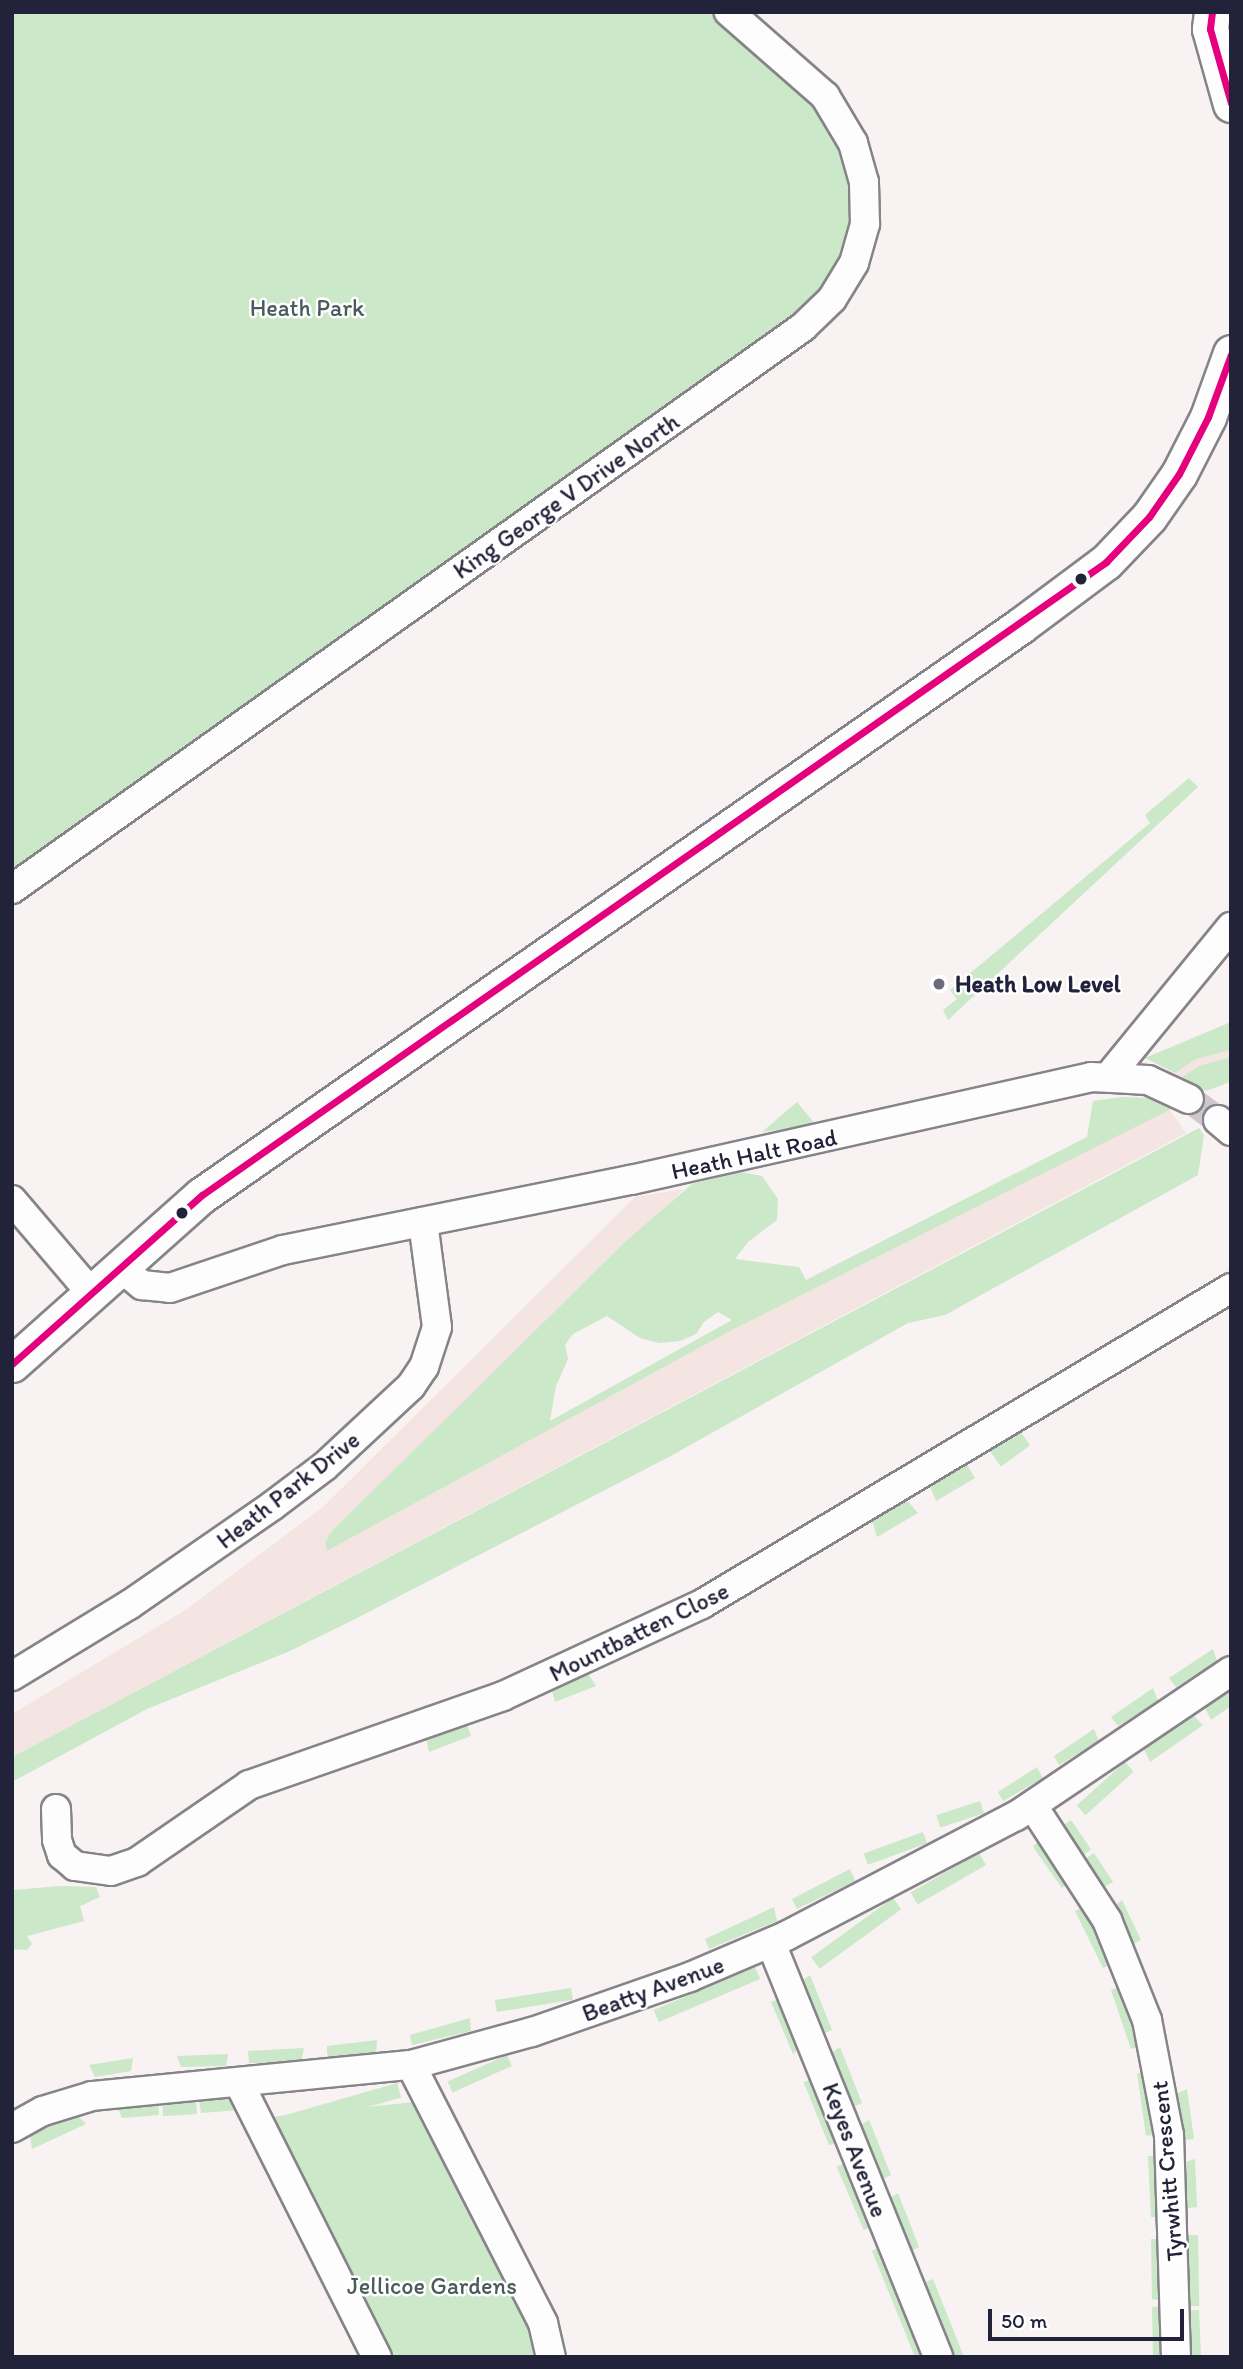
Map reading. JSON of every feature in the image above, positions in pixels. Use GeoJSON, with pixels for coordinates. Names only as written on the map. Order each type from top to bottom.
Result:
{"type":"FeatureCollection","features":[{"type":"Feature","properties":{"kind":"street","name":"King George V Drive North"},"geometry":{"type":"LineString","coordinates":[[12,889],[803,327],[832,299],[854,263],[865,224],[864,182],[853,143],[825,96],[729,12]]}},
{"type":"Feature","properties":{"kind":"street"},"geometry":{"type":"LineString","coordinates":[[1212,12],[1210,29],[1231,104]]}},
{"type":"Feature","properties":{"kind":"street"},"geometry":{"type":"LineString","coordinates":[[1225,12],[1231,16]]}},
{"type":"Feature","properties":{"kind":"street"},"geometry":{"type":"LineString","coordinates":[[12,1364],[92,1294],[119,1266],[202,1195],[1086,579],[1131,538],[1166,495],[1208,417],[1231,353]]}},
{"type":"Feature","properties":{"kind":"street"},"geometry":{"type":"LineString","coordinates":[[1109,1076],[1231,927]]}},
{"type":"Feature","properties":{"kind":"street","name":"Heath Halt Road"},"geometry":{"type":"LineString","coordinates":[[119,1266],[142,1285],[170,1288],[284,1250],[621,1182],[1109,1076],[1148,1080],[1189,1099]]}},
{"type":"Feature","properties":{"kind":"street"},"geometry":{"type":"LineString","coordinates":[[12,1200],[92,1294]]}},
{"type":"Feature","properties":{"kind":"street","name":"Heath Park Drive"},"geometry":{"type":"LineString","coordinates":[[12,1676],[129,1605],[272,1506],[325,1466],[411,1386],[424,1367],[438,1327],[423,1222]]}},
{"type":"Feature","properties":{"kind":"street","name":"Mountbatten Close"},"geometry":{"type":"LineString","coordinates":[[57,1809],[57,1840],[62,1855],[75,1867],[111,1871],[137,1863],[249,1785],[503,1696],[702,1604],[1231,1288]]}},
{"type":"Feature","properties":{"kind":"street","name":"Beatty Avenue"},"geometry":{"type":"LineString","coordinates":[[12,2128],[43,2111],[92,2096],[411,2065],[616,2003],[771,1943],[1033,1806],[1231,1671]]}},
{"type":"Feature","properties":{"kind":"street","name":"Tyrwhitt Crescent"},"geometry":{"type":"LineString","coordinates":[[1033,1806],[1107,1920],[1153,2045],[1170,2135],[1176,2357]]}},
{"type":"Feature","properties":{"kind":"street","name":"Keyes Avenue"},"geometry":{"type":"LineString","coordinates":[[771,1943],[938,2357]]}},
{"type":"Feature","properties":{"kind":"street"},"geometry":{"type":"LineString","coordinates":[[411,2065],[543,2323],[551,2357]]}},
{"type":"Feature","properties":{"kind":"street"},"geometry":{"type":"LineString","coordinates":[[239,2083],[377,2357]]}},
{"type":"Feature","properties":{"kind":"shaded area"},"geometry":{"type":"Polygon","coordinates":[[[1231,1050],[1231,1057],[1199,1066],[1182,1077],[1175,1073],[1196,1059],[1231,1050]]]}},
{"type":"Feature","properties":{"kind":"shaded area"},"geometry":{"type":"Polygon","coordinates":[[[1169,1109],[1186,1133],[12,1757],[12,1714],[187,1609],[323,1507],[635,1197],[684,1189],[330,1533],[325,1543],[327,1551],[732,1330],[1169,1109]]]}},
{"type":"Feature","properties":{"kind":"green space","name":"Heath Park"},"geometry":{"type":"Polygon","coordinates":[[[12,12],[719,12],[815,98],[847,147],[855,236],[821,303],[12,880],[12,12]]]}},
{"type":"Feature","properties":{"kind":"green space"},"geometry":{"type":"Polygon","coordinates":[[[1189,778],[1198,787],[948,1020],[943,1010],[957,999],[950,990],[1150,823],[1145,815],[1189,778]]]}},
{"type":"Feature","properties":{"kind":"green space"},"geometry":{"type":"Polygon","coordinates":[[[1231,1022],[1231,1050],[1196,1059],[1175,1073],[1145,1058],[1231,1022]]]}},
{"type":"Feature","properties":{"kind":"green space"},"geometry":{"type":"Polygon","coordinates":[[[1231,1057],[1231,1081],[1220,1086],[1206,1091],[1182,1077],[1199,1066],[1231,1057]]]}},
{"type":"Feature","properties":{"kind":"green space"},"geometry":{"type":"Polygon","coordinates":[[[1122,1097],[1147,1098],[1177,1106],[732,1330],[327,1551],[325,1543],[330,1533],[626,1241],[692,1184],[740,1172],[762,1176],[778,1199],[777,1220],[748,1242],[735,1259],[799,1267],[806,1280],[1087,1137],[1093,1101],[1122,1097]],[[718,1312],[704,1322],[696,1334],[680,1341],[659,1343],[640,1338],[607,1316],[573,1334],[565,1345],[568,1359],[556,1386],[550,1421],[732,1320],[718,1312]]]}},
{"type":"Feature","properties":{"kind":"green space"},"geometry":{"type":"Polygon","coordinates":[[[797,1102],[816,1125],[762,1132],[797,1102]]]}},
{"type":"Feature","properties":{"kind":"green space"},"geometry":{"type":"Polygon","coordinates":[[[1199,1128],[1204,1135],[1198,1175],[945,1315],[908,1323],[667,1458],[355,1619],[290,1651],[147,1709],[12,1782],[12,1757],[1199,1128]]]}},
{"type":"Feature","properties":{"kind":"green space"},"geometry":{"type":"Polygon","coordinates":[[[1019,1430],[1030,1445],[1001,1467],[990,1451],[1019,1430]]]}},
{"type":"Feature","properties":{"kind":"green space"},"geometry":{"type":"Polygon","coordinates":[[[962,1465],[967,1465],[975,1478],[936,1501],[929,1484],[962,1465]]]}},
{"type":"Feature","properties":{"kind":"green space"},"geometry":{"type":"Polygon","coordinates":[[[906,1499],[918,1513],[877,1537],[872,1520],[906,1499]]]}},
{"type":"Feature","properties":{"kind":"green space"},"geometry":{"type":"Polygon","coordinates":[[[1213,1649],[1217,1661],[1176,1687],[1169,1678],[1213,1649]]]}},
{"type":"Feature","properties":{"kind":"green space"},"geometry":{"type":"Polygon","coordinates":[[[587,1672],[596,1686],[555,1702],[551,1687],[587,1672]]]}},
{"type":"Feature","properties":{"kind":"green space"},"geometry":{"type":"Polygon","coordinates":[[[1153,1688],[1158,1701],[1118,1726],[1111,1717],[1153,1688]]]}},
{"type":"Feature","properties":{"kind":"green space"},"geometry":{"type":"Polygon","coordinates":[[[1231,1691],[1231,1706],[1211,1720],[1205,1708],[1231,1691]]]}},
{"type":"Feature","properties":{"kind":"green space"},"geometry":{"type":"Polygon","coordinates":[[[1194,1716],[1203,1725],[1150,1762],[1144,1749],[1194,1716]]]}},
{"type":"Feature","properties":{"kind":"green space"},"geometry":{"type":"Polygon","coordinates":[[[461,1724],[467,1725],[471,1736],[429,1752],[426,1737],[461,1724]]]}},
{"type":"Feature","properties":{"kind":"green space"},"geometry":{"type":"Polygon","coordinates":[[[1094,1729],[1099,1741],[1059,1765],[1054,1756],[1094,1729]]]}},
{"type":"Feature","properties":{"kind":"green space"},"geometry":{"type":"Polygon","coordinates":[[[1125,1762],[1134,1772],[1085,1815],[1077,1805],[1125,1762]]]}},
{"type":"Feature","properties":{"kind":"green space"},"geometry":{"type":"Polygon","coordinates":[[[1037,1767],[1043,1778],[1003,1801],[998,1792],[1037,1767]]]}},
{"type":"Feature","properties":{"kind":"green space"},"geometry":{"type":"Polygon","coordinates":[[[980,1801],[984,1813],[940,1828],[936,1815],[980,1801]]]}},
{"type":"Feature","properties":{"kind":"green space"},"geometry":{"type":"Polygon","coordinates":[[[1071,1820],[1091,1850],[1080,1857],[1060,1827],[1071,1820]]]}},
{"type":"Feature","properties":{"kind":"green space"},"geometry":{"type":"Polygon","coordinates":[[[923,1832],[927,1843],[868,1865],[864,1854],[923,1832]]]}},
{"type":"Feature","properties":{"kind":"green space"},"geometry":{"type":"Polygon","coordinates":[[[1040,1841],[1069,1883],[1062,1888],[1033,1846],[1040,1841]]]}},
{"type":"Feature","properties":{"kind":"green space"},"geometry":{"type":"Polygon","coordinates":[[[979,1853],[986,1865],[918,1905],[911,1892],[979,1853]]]}},
{"type":"Feature","properties":{"kind":"green space"},"geometry":{"type":"Polygon","coordinates":[[[1094,1853],[1113,1882],[1104,1887],[1083,1860],[1094,1853]]]}},
{"type":"Feature","properties":{"kind":"green space"},"geometry":{"type":"Polygon","coordinates":[[[850,1869],[855,1881],[797,1909],[792,1899],[850,1869]]]}},
{"type":"Feature","properties":{"kind":"green space"},"geometry":{"type":"Polygon","coordinates":[[[61,1886],[96,1887],[100,1897],[80,1906],[84,1921],[27,1936],[32,1944],[27,1950],[12,1949],[12,1890],[61,1886]]]}},
{"type":"Feature","properties":{"kind":"green space"},"geometry":{"type":"Polygon","coordinates":[[[893,1898],[901,1909],[820,1969],[811,1957],[893,1898]]]}},
{"type":"Feature","properties":{"kind":"green space"},"geometry":{"type":"Polygon","coordinates":[[[1122,1900],[1141,1940],[1133,1944],[1112,1908],[1122,1900]]]}},
{"type":"Feature","properties":{"kind":"green space"},"geometry":{"type":"Polygon","coordinates":[[[1087,1906],[1113,1964],[1103,1968],[1075,1911],[1087,1906]]]}},
{"type":"Feature","properties":{"kind":"green space"},"geometry":{"type":"Polygon","coordinates":[[[774,1907],[777,1921],[709,1949],[705,1939],[774,1907]]]}},
{"type":"Feature","properties":{"kind":"green space"},"geometry":{"type":"Polygon","coordinates":[[[755,1967],[760,1979],[659,2022],[654,2010],[755,1967]]]}},
{"type":"Feature","properties":{"kind":"green space"},"geometry":{"type":"Polygon","coordinates":[[[810,1975],[832,2030],[825,2033],[820,2031],[800,1982],[810,1975]]]}},
{"type":"Feature","properties":{"kind":"green space"},"geometry":{"type":"Polygon","coordinates":[[[1121,1986],[1124,1988],[1141,2046],[1131,2049],[1111,1990],[1121,1986]]]}},
{"type":"Feature","properties":{"kind":"green space"},"geometry":{"type":"Polygon","coordinates":[[[571,1988],[573,2000],[497,2012],[495,2000],[571,1988]]]}},
{"type":"Feature","properties":{"kind":"green space"},"geometry":{"type":"Polygon","coordinates":[[[779,1999],[802,2046],[793,2054],[771,2002],[779,1999]]]}},
{"type":"Feature","properties":{"kind":"green space"},"geometry":{"type":"Polygon","coordinates":[[[470,2018],[471,2031],[412,2045],[410,2035],[470,2018]]]}},
{"type":"Feature","properties":{"kind":"green space"},"geometry":{"type":"Polygon","coordinates":[[[377,2040],[376,2054],[330,2059],[327,2054],[327,2046],[377,2040]]]}},
{"type":"Feature","properties":{"kind":"green space"},"geometry":{"type":"Polygon","coordinates":[[[840,2047],[862,2103],[855,2106],[850,2105],[830,2054],[840,2047]]]}},
{"type":"Feature","properties":{"kind":"green space"},"geometry":{"type":"Polygon","coordinates":[[[304,2048],[301,2063],[249,2063],[248,2051],[304,2048]]]}},
{"type":"Feature","properties":{"kind":"green space"},"geometry":{"type":"Polygon","coordinates":[[[228,2054],[226,2066],[181,2067],[177,2056],[228,2054]]]}},
{"type":"Feature","properties":{"kind":"green space"},"geometry":{"type":"Polygon","coordinates":[[[507,2055],[512,2066],[453,2092],[448,2081],[507,2055]]]}},
{"type":"Feature","properties":{"kind":"green space"},"geometry":{"type":"Polygon","coordinates":[[[133,2058],[131,2071],[95,2077],[89,2065],[133,2058]]]}},
{"type":"Feature","properties":{"kind":"green space"},"geometry":{"type":"Polygon","coordinates":[[[1147,2072],[1156,2134],[1146,2136],[1137,2073],[1147,2072]]]}},
{"type":"Feature","properties":{"kind":"green space"},"geometry":{"type":"Polygon","coordinates":[[[812,2079],[837,2142],[829,2145],[804,2082],[812,2079]]]}},
{"type":"Feature","properties":{"kind":"green space"},"geometry":{"type":"Polygon","coordinates":[[[397,2083],[401,2097],[284,2131],[280,2117],[397,2083]]]}},
{"type":"Feature","properties":{"kind":"green space"},"geometry":{"type":"Polygon","coordinates":[[[1187,2089],[1194,2139],[1184,2140],[1176,2094],[1187,2089]]]}},
{"type":"Feature","properties":{"kind":"green space"},"geometry":{"type":"Polygon","coordinates":[[[227,2098],[239,2110],[201,2113],[199,2099],[227,2098]]]}},
{"type":"Feature","properties":{"kind":"green space"},"geometry":{"type":"Polygon","coordinates":[[[196,2099],[197,2114],[163,2116],[162,2101],[196,2099]]]}},
{"type":"Feature","properties":{"kind":"green space"},"geometry":{"type":"Polygon","coordinates":[[[158,2101],[159,2115],[122,2118],[117,2106],[158,2101]]]}},
{"type":"Feature","properties":{"kind":"green space","name":"Jellicoe Gardens"},"geometry":{"type":"Polygon","coordinates":[[[415,2102],[533,2328],[540,2357],[389,2357],[270,2117],[415,2102]]]}},
{"type":"Feature","properties":{"kind":"green space"},"geometry":{"type":"Polygon","coordinates":[[[77,2115],[86,2124],[32,2149],[30,2135],[77,2115]]]}},
{"type":"Feature","properties":{"kind":"green space"},"geometry":{"type":"Polygon","coordinates":[[[869,2120],[891,2175],[883,2179],[859,2126],[869,2120]]]}},
{"type":"Feature","properties":{"kind":"green space"},"geometry":{"type":"Polygon","coordinates":[[[1148,2156],[1159,2156],[1160,2217],[1151,2217],[1148,2156]]]}},
{"type":"Feature","properties":{"kind":"green space"},"geometry":{"type":"Polygon","coordinates":[[[1195,2159],[1197,2207],[1188,2208],[1182,2163],[1195,2159]]]}},
{"type":"Feature","properties":{"kind":"green space"},"geometry":{"type":"Polygon","coordinates":[[[845,2163],[872,2227],[864,2230],[837,2167],[845,2163]]]}},
{"type":"Feature","properties":{"kind":"green space"},"geometry":{"type":"Polygon","coordinates":[[[898,2193],[919,2247],[911,2251],[888,2199],[898,2193]]]}},
{"type":"Feature","properties":{"kind":"green space"},"geometry":{"type":"Polygon","coordinates":[[[1184,2235],[1198,2235],[1199,2306],[1185,2306],[1184,2235]]]}},
{"type":"Feature","properties":{"kind":"green space"},"geometry":{"type":"Polygon","coordinates":[[[1151,2239],[1160,2239],[1163,2301],[1152,2299],[1151,2239]]]}},
{"type":"Feature","properties":{"kind":"green space"},"geometry":{"type":"Polygon","coordinates":[[[879,2247],[927,2357],[915,2357],[872,2251],[879,2247]]]}},
{"type":"Feature","properties":{"kind":"green space"},"geometry":{"type":"Polygon","coordinates":[[[933,2279],[964,2357],[952,2357],[921,2284],[933,2279]]]}},
{"type":"Feature","properties":{"kind":"green space"},"geometry":{"type":"Polygon","coordinates":[[[1163,2306],[1166,2357],[1153,2357],[1152,2307],[1163,2306]]]}},
{"type":"Feature","properties":{"kind":"green space"},"geometry":{"type":"Polygon","coordinates":[[[1199,2310],[1201,2357],[1187,2357],[1187,2311],[1199,2310]]]}},
{"type":"Feature","properties":{"kind":"tunnel"},"geometry":{"type":"LineString","coordinates":[[1189,1099],[1218,1120]]}},
{"type":"Feature","properties":{"kind":"transit line"},"geometry":{"type":"LineString","coordinates":[[1212,12],[1210,29],[1231,103]]}},
{"type":"Feature","properties":{"kind":"transit line"},"geometry":{"type":"LineString","coordinates":[[12,1364],[202,1195],[1106,562],[1149,517],[1179,474],[1208,417],[1231,354]]}},
{"type":"Feature","properties":{"kind":"place","name":"Heath Low Level"},"geometry":{"type":"Point","coordinates":[939,984]}}]}
